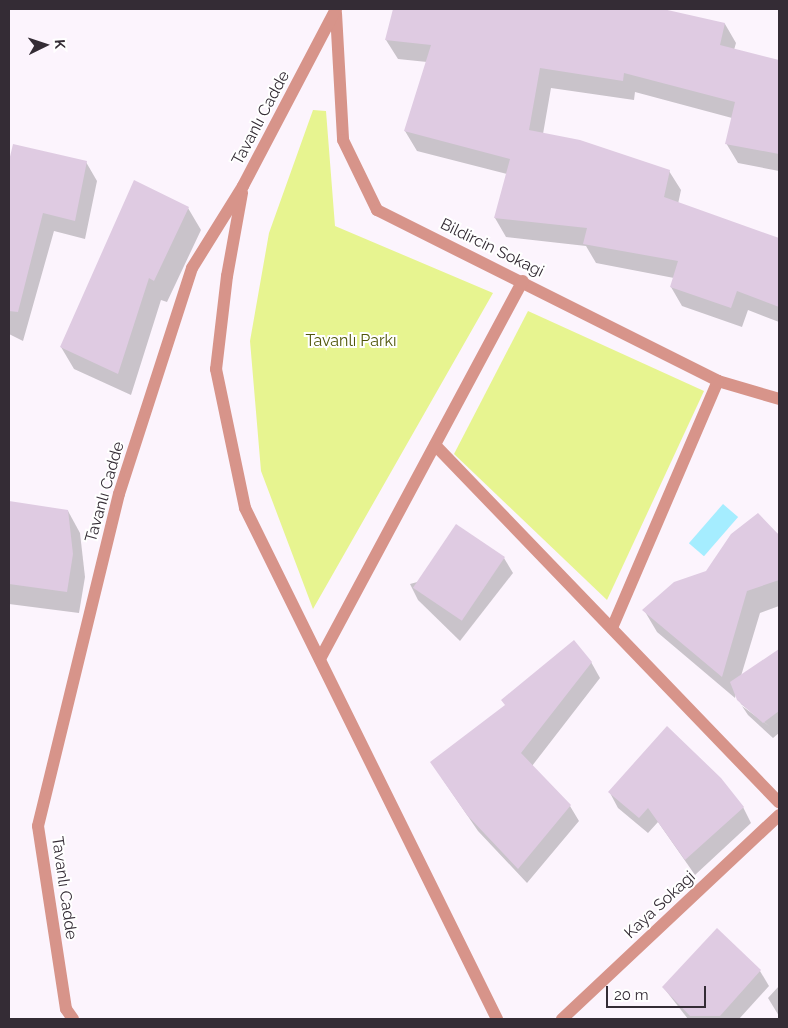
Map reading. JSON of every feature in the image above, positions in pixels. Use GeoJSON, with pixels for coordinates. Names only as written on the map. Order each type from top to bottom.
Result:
{"type":"FeatureCollection","features":[{"type":"Feature","properties":{"kind":"street","name":"Tavanlı Cadde"},"geometry":{"type":"LineString","coordinates":[[73,1019],[66,1008],[38,826],[122,485],[192,268],[243,186],[336,11]]}},
{"type":"Feature","properties":{"kind":"street","name":"Bildircin Sokagi"},"geometry":{"type":"LineString","coordinates":[[336,11],[343,140],[377,210],[523,281],[718,381],[779,399]]}},
{"type":"Feature","properties":{"kind":"street"},"geometry":{"type":"LineString","coordinates":[[243,186],[227,276],[216,369],[245,508],[496,1019]]}},
{"type":"Feature","properties":{"kind":"street"},"geometry":{"type":"LineString","coordinates":[[320,659],[523,281]]}},
{"type":"Feature","properties":{"kind":"street"},"geometry":{"type":"LineString","coordinates":[[612,628],[718,381]]}},
{"type":"Feature","properties":{"kind":"street"},"geometry":{"type":"LineString","coordinates":[[435,445],[779,802]]}},
{"type":"Feature","properties":{"kind":"street","name":"Kaya Sokagi"},"geometry":{"type":"LineString","coordinates":[[562,1019],[779,815]]}},
{"type":"Feature","properties":{"kind":"green space","name":"Tavanlı Parkı"},"geometry":{"type":"Polygon","coordinates":[[[313,110],[326,111],[335,226],[493,293],[313,609],[261,471],[250,341],[269,233],[313,110]]]}},
{"type":"Feature","properties":{"kind":"green space"},"geometry":{"type":"Polygon","coordinates":[[[528,311],[704,391],[607,600],[454,454],[528,311]]]}},
{"type":"Feature","properties":{"kind":"water"},"geometry":{"type":"Polygon","coordinates":[[[723,504],[738,517],[704,556],[689,543],[723,504]]]}},
{"type":"Feature","properties":{"kind":"building"},"geometry":{"type":"Polygon","coordinates":[[[393,9],[663,9],[725,23],[720,45],[779,60],[779,154],[725,144],[735,102],[624,73],[623,81],[540,68],[529,130],[580,140],[670,170],[664,197],[779,238],[779,307],[737,291],[731,308],[670,287],[678,261],[583,244],[587,228],[494,218],[510,159],[404,131],[431,45],[385,40],[393,9]]]}},
{"type":"Feature","properties":{"kind":"building"},"geometry":{"type":"Polygon","coordinates":[[[13,144],[87,161],[75,221],[43,213],[18,312],[9,311],[9,161],[13,144]]]}},
{"type":"Feature","properties":{"kind":"building"},"geometry":{"type":"Polygon","coordinates":[[[134,180],[189,207],[154,281],[149,278],[118,374],[60,347],[134,180]]]}},
{"type":"Feature","properties":{"kind":"building"},"geometry":{"type":"Polygon","coordinates":[[[9,501],[68,510],[73,554],[67,592],[9,584],[9,501]]]}},
{"type":"Feature","properties":{"kind":"building"},"geometry":{"type":"Polygon","coordinates":[[[758,513],[779,535],[779,580],[747,591],[722,677],[642,610],[674,582],[706,571],[731,534],[758,513]]]}},
{"type":"Feature","properties":{"kind":"building"},"geometry":{"type":"Polygon","coordinates":[[[456,524],[505,557],[462,621],[413,588],[456,524]]]}},
{"type":"Feature","properties":{"kind":"building"},"geometry":{"type":"Polygon","coordinates":[[[574,640],[592,662],[521,753],[571,805],[518,869],[467,815],[430,762],[505,705],[501,700],[574,640]]]}},
{"type":"Feature","properties":{"kind":"building"},"geometry":{"type":"Polygon","coordinates":[[[779,649],[779,711],[763,723],[737,700],[730,682],[779,649]]]}},
{"type":"Feature","properties":{"kind":"building"},"geometry":{"type":"Polygon","coordinates":[[[667,726],[721,778],[744,807],[685,860],[648,808],[639,818],[608,792],[667,726]]]}},
{"type":"Feature","properties":{"kind":"building"},"geometry":{"type":"Polygon","coordinates":[[[717,928],[761,970],[720,1016],[690,1016],[662,987],[717,928]]]}}]}
